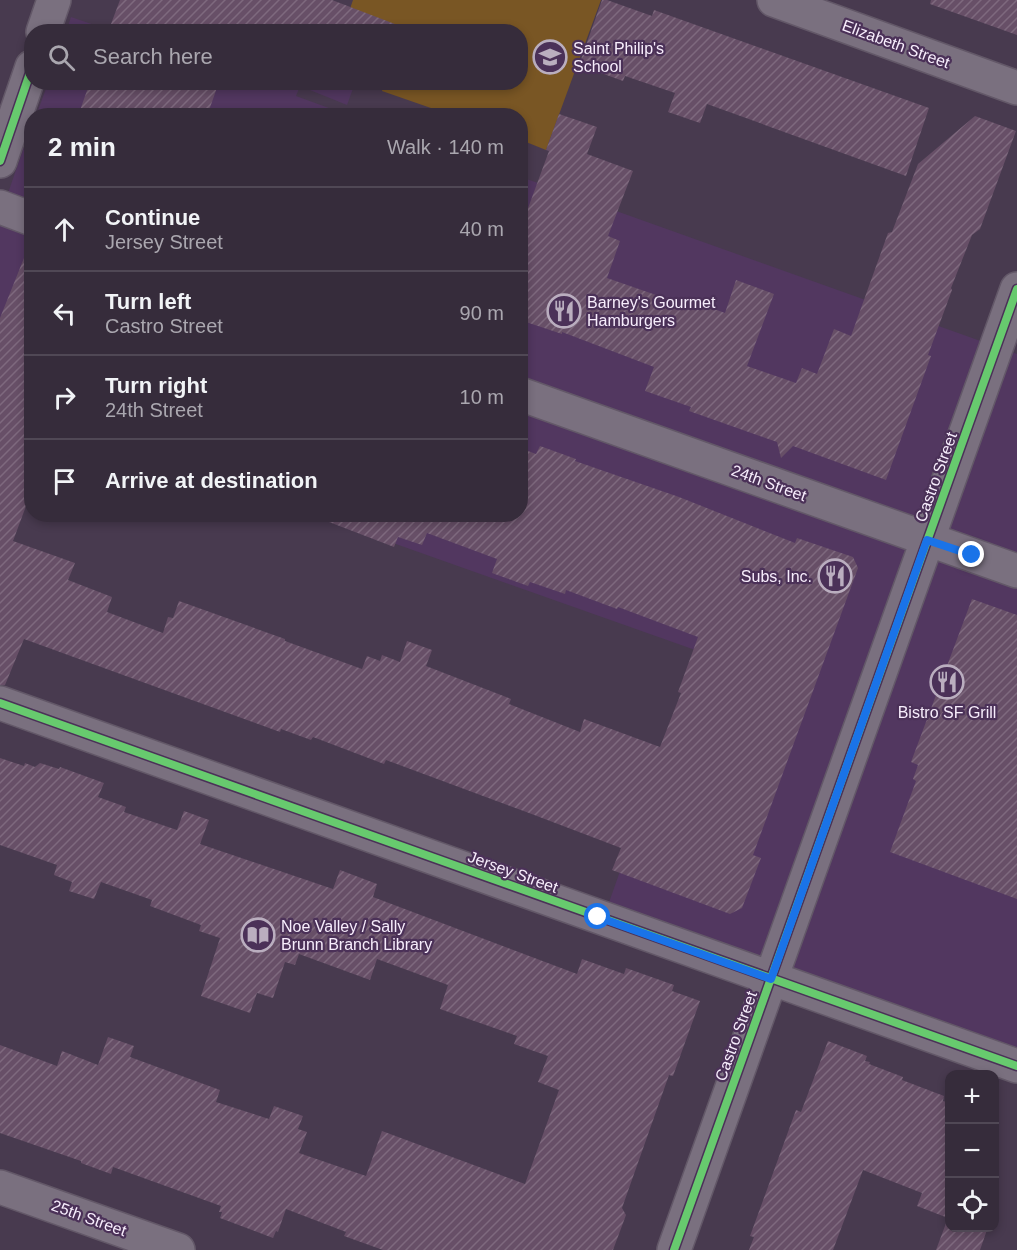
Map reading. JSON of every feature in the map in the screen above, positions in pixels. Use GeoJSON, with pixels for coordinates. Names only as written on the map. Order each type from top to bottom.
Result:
{"type":"FeatureCollection","features":[{"type":"Feature","properties":{"kind":"street"},"geometry":{"type":"LineString","coordinates":[[46,24],[54,0]]}},
{"type":"Feature","properties":{"kind":"street","name":"Elizabeth Street"},"geometry":{"type":"LineString","coordinates":[[774,0],[1017,88]]}},
{"type":"Feature","properties":{"kind":"street"},"geometry":{"type":"LineString","coordinates":[[0,161],[24,90]]}},
{"type":"Feature","properties":{"kind":"street"},"geometry":{"type":"LineString","coordinates":[[0,207],[24,216]]}},
{"type":"Feature","properties":{"kind":"street","name":"Castro Street"},"geometry":{"type":"LineString","coordinates":[[674,1250],[1017,290]]}},
{"type":"Feature","properties":{"kind":"street","name":"24th Street"},"geometry":{"type":"LineString","coordinates":[[528,397],[1017,571]]}},
{"type":"Feature","properties":{"kind":"street","name":"Jersey Street"},"geometry":{"type":"LineString","coordinates":[[0,703],[1017,1066]]}},
{"type":"Feature","properties":{"kind":"street","name":"25th Street"},"geometry":{"type":"LineString","coordinates":[[0,1187],[178,1250]]}},
{"type":"Feature","properties":{"kind":"shaded area"},"geometry":{"type":"Polygon","coordinates":[[[353,0],[601,0],[546,150],[528,143],[528,108],[431,108],[382,91],[528,90],[528,24],[345,24],[353,0]]]}},
{"type":"Feature","properties":{"kind":"shaded area"},"geometry":{"type":"Polygon","coordinates":[[[71,17],[92,24],[69,24],[71,17]]]}},
{"type":"Feature","properties":{"kind":"shaded area"},"geometry":{"type":"Polygon","coordinates":[[[45,90],[298,90],[296,96],[329,108],[39,108],[45,90]]]}},
{"type":"Feature","properties":{"kind":"shaded area"},"geometry":{"type":"Polygon","coordinates":[[[310,90],[352,90],[347,105],[310,90]]]}},
{"type":"Feature","properties":{"kind":"shaded area"},"geometry":{"type":"Polygon","coordinates":[[[24,147],[24,341],[0,332],[0,216],[24,147]]]}},
{"type":"Feature","properties":{"kind":"shaded area"},"geometry":{"type":"Polygon","coordinates":[[[528,179],[1017,354],[1017,1053],[607,908],[698,651],[334,522],[528,522],[528,179]]]}},
{"type":"Feature","properties":{"kind":"building"},"geometry":{"type":"Polygon","coordinates":[[[120,0],[332,0],[395,24],[111,24],[120,0]]]}},
{"type":"Feature","properties":{"kind":"building"},"geometry":{"type":"Polygon","coordinates":[[[602,0],[652,16],[654,10],[929,108],[906,176],[707,104],[700,123],[668,112],[675,93],[625,76],[623,81],[579,65],[602,0]]]}},
{"type":"Feature","properties":{"kind":"building"},"geometry":{"type":"Polygon","coordinates":[[[931,0],[1017,0],[1017,35],[930,4],[931,0]]]}},
{"type":"Feature","properties":{"kind":"building"},"geometry":{"type":"Polygon","coordinates":[[[87,90],[216,90],[210,108],[81,108],[87,90]]]}},
{"type":"Feature","properties":{"kind":"building"},"geometry":{"type":"Polygon","coordinates":[[[559,114],[597,127],[587,154],[633,171],[608,236],[620,241],[607,278],[682,304],[684,298],[725,313],[736,280],[774,294],[747,366],[796,383],[802,368],[817,374],[834,329],[851,336],[888,233],[892,232],[918,164],[975,116],[1016,131],[980,229],[972,235],[951,288],[928,355],[931,356],[886,480],[793,446],[781,458],[777,442],[689,411],[691,407],[645,391],[654,367],[562,332],[562,334],[528,323],[528,208],[549,151],[546,150],[559,114]]]}},
{"type":"Feature","properties":{"kind":"building"},"geometry":{"type":"Polygon","coordinates":[[[24,258],[24,511],[13,541],[75,563],[68,580],[112,597],[107,612],[163,633],[168,617],[173,618],[179,601],[362,669],[367,656],[380,661],[382,655],[400,662],[407,641],[432,650],[426,666],[511,699],[509,704],[580,732],[584,719],[660,747],[681,693],[678,692],[698,637],[566,590],[565,594],[530,582],[528,586],[492,573],[497,559],[427,533],[422,545],[398,537],[394,547],[329,522],[528,522],[528,451],[536,454],[540,446],[795,543],[797,538],[853,557],[858,568],[753,855],[761,858],[742,908],[730,914],[612,870],[621,848],[529,813],[386,760],[384,764],[313,737],[311,740],[281,729],[280,732],[24,639],[5,685],[0,685],[0,318],[24,258]]]}},
{"type":"Feature","properties":{"kind":"building"},"geometry":{"type":"Polygon","coordinates":[[[972,599],[1017,615],[1017,899],[890,852],[916,781],[913,779],[918,765],[911,762],[972,599]]]}},
{"type":"Feature","properties":{"kind":"building"},"geometry":{"type":"Polygon","coordinates":[[[0,758],[24,766],[25,763],[35,767],[40,763],[59,769],[60,767],[104,783],[98,797],[126,807],[124,812],[177,830],[184,811],[209,820],[200,844],[333,889],[340,870],[377,884],[373,897],[577,974],[582,959],[624,974],[626,968],[674,985],[672,991],[700,1001],[673,1076],[669,1075],[622,1208],[626,1215],[613,1250],[383,1250],[344,1236],[346,1232],[286,1209],[278,1232],[276,1231],[273,1238],[220,1218],[221,1206],[113,1167],[111,1174],[81,1163],[81,1161],[0,1133],[0,1045],[57,1066],[62,1051],[98,1065],[108,1037],[134,1046],[130,1057],[220,1090],[216,1102],[269,1119],[274,1106],[303,1116],[298,1129],[307,1132],[299,1153],[366,1176],[382,1131],[525,1184],[559,1090],[538,1082],[548,1056],[514,1044],[517,1036],[440,1009],[448,985],[377,959],[370,980],[299,954],[295,965],[285,962],[273,998],[257,993],[250,1013],[201,996],[220,938],[199,931],[201,925],[150,906],[152,900],[101,882],[94,899],[69,891],[72,882],[54,875],[57,865],[0,845],[0,758]]]}},
{"type":"Feature","properties":{"kind":"building"},"geometry":{"type":"Polygon","coordinates":[[[828,1041],[867,1056],[865,1061],[870,1062],[869,1064],[903,1077],[902,1080],[944,1096],[945,1217],[917,1206],[922,1193],[863,1170],[833,1250],[749,1250],[754,1237],[750,1236],[796,1110],[801,1112],[828,1041]]]}},
{"type":"Feature","properties":{"kind":"building"},"geometry":{"type":"Polygon","coordinates":[[[945,1226],[945,1232],[986,1232],[980,1250],[936,1250],[945,1226]]]}},
{"type":"Feature","properties":{"kind":"cycle path"},"geometry":{"type":"LineString","coordinates":[[0,161],[24,90]]}},
{"type":"Feature","properties":{"kind":"cycle path"},"geometry":{"type":"LineString","coordinates":[[674,1250],[1017,289]]}},
{"type":"Feature","properties":{"kind":"cycle path"},"geometry":{"type":"LineString","coordinates":[[0,703],[1017,1066]]}},
{"type":"Feature","properties":{"kind":"place","name":"Saint Philip's School"},"geometry":{"type":"Point","coordinates":[550,57]}},
{"type":"Feature","properties":{"kind":"place","name":"Barney's Gourmet Hamburgers"},"geometry":{"type":"Point","coordinates":[564,311]}},
{"type":"Feature","properties":{"kind":"place","name":"Subs, Inc."},"geometry":{"type":"Point","coordinates":[835,576]}},
{"type":"Feature","properties":{"kind":"place","name":"Bistro SF Grill"},"geometry":{"type":"Point","coordinates":[947,682]}},
{"type":"Feature","properties":{"kind":"place","name":"Noe Valley / Sally Brunn Branch Library"},"geometry":{"type":"Point","coordinates":[258,935]}},
{"type":"Feature","properties":{"kind":"route"},"geometry":{"type":"LineString","coordinates":[[598,917],[771,979],[927,540],[972,555]]}}]}
